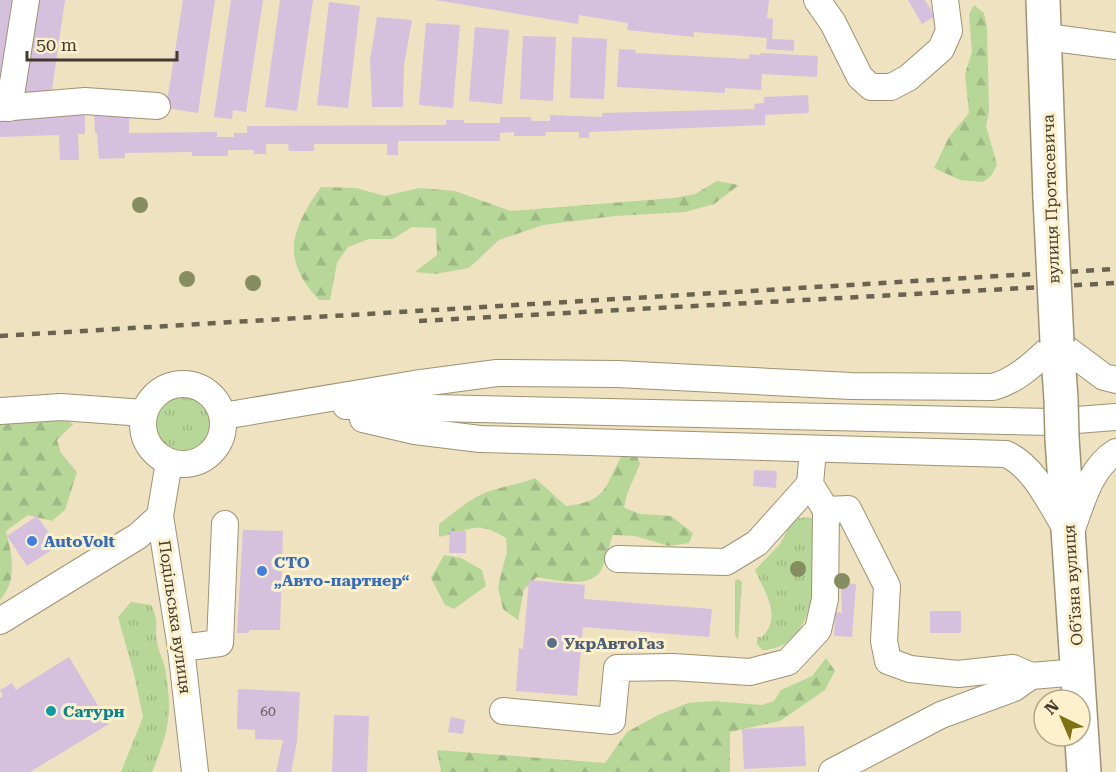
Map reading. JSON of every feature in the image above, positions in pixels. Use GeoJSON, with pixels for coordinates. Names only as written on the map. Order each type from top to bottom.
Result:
{"type":"FeatureCollection","features":[{"type":"Feature","properties":{"kind":"highway","name":"вулиця Протасевича"},"geometry":{"type":"LineString","coordinates":[[1043,0],[1050,198],[1061,399]]}},
{"type":"Feature","properties":{"kind":"highway","name":"Обʼїзна вулиця"},"geometry":{"type":"LineString","coordinates":[[1061,399],[1084,772]]}},
{"type":"Feature","properties":{"kind":"street"},"geometry":{"type":"LineString","coordinates":[[26,0],[4,108],[85,101],[157,106]]}},
{"type":"Feature","properties":{"kind":"street"},"geometry":{"type":"LineString","coordinates":[[817,0],[833,23],[860,77],[871,87],[891,87],[917,71],[941,49],[950,31],[945,0]]}},
{"type":"Feature","properties":{"kind":"street"},"geometry":{"type":"LineString","coordinates":[[1046,37],[1116,46]]}},
{"type":"Feature","properties":{"kind":"street"},"geometry":{"type":"LineString","coordinates":[[223,416],[414,384],[497,373],[617,375],[851,386],[993,387],[1007,383],[1020,375],[1057,342],[1104,377],[1116,380]]}},
{"type":"Feature","properties":{"kind":"street"},"geometry":{"type":"LineString","coordinates":[[185,383],[198,386],[218,403],[223,416],[220,440],[205,459],[187,464],[169,462],[158,456],[144,437],[144,413],[150,400],[159,391],[171,385],[185,383]]}},
{"type":"Feature","properties":{"kind":"street"},"geometry":{"type":"LineString","coordinates":[[298,405],[1051,423],[1116,417]]}},
{"type":"Feature","properties":{"kind":"street"},"geometry":{"type":"LineString","coordinates":[[298,405],[415,430],[480,439],[1006,454],[1019,460],[1030,473],[1069,534]]}},
{"type":"Feature","properties":{"kind":"street"},"geometry":{"type":"LineString","coordinates":[[0,411],[61,407],[144,413]]}},
{"type":"Feature","properties":{"kind":"street"},"geometry":{"type":"LineString","coordinates":[[503,711],[612,721],[617,668],[673,667],[750,672],[788,662],[818,630],[825,599],[826,510],[810,484],[813,450]]}},
{"type":"Feature","properties":{"kind":"street"},"geometry":{"type":"LineString","coordinates":[[1069,534],[1096,471],[1101,463],[1116,452]]}},
{"type":"Feature","properties":{"kind":"street","name":"Подільська вулиця"},"geometry":{"type":"LineString","coordinates":[[169,462],[160,516],[181,648],[195,772]]}},
{"type":"Feature","properties":{"kind":"street"},"geometry":{"type":"LineString","coordinates":[[618,559],[726,562],[757,543],[810,484]]}},
{"type":"Feature","properties":{"kind":"street"},"geometry":{"type":"LineString","coordinates":[[826,510],[848,509],[887,586],[884,641],[888,661],[910,669],[958,674],[1013,668],[1031,676],[1079,672]]}},
{"type":"Feature","properties":{"kind":"street"},"geometry":{"type":"LineString","coordinates":[[0,621],[138,536],[160,516]]}},
{"type":"Feature","properties":{"kind":"street"},"geometry":{"type":"LineString","coordinates":[[181,648],[220,643],[225,524]]}},
{"type":"Feature","properties":{"kind":"street"},"geometry":{"type":"LineString","coordinates":[[832,772],[941,715],[1014,688],[1031,676]]}},
{"type":"Feature","properties":{"kind":"green space"},"geometry":{"type":"Polygon","coordinates":[[[974,5],[984,13],[987,28],[989,112],[986,126],[997,165],[991,176],[983,182],[960,180],[934,168],[949,137],[969,113],[965,74],[972,52],[969,14],[974,5]]]}},
{"type":"Feature","properties":{"kind":"green space"},"geometry":{"type":"Polygon","coordinates":[[[717,181],[739,185],[714,204],[685,212],[615,216],[543,225],[499,240],[469,268],[435,274],[415,272],[437,255],[436,228],[412,227],[393,239],[369,239],[348,247],[337,263],[330,300],[319,300],[299,271],[295,257],[294,244],[297,231],[321,187],[356,188],[385,196],[419,188],[455,191],[511,211],[674,198],[695,194],[717,181]]]}},
{"type":"Feature","properties":{"kind":"green space"},"geometry":{"type":"Polygon","coordinates":[[[183,397],[193,399],[202,405],[208,414],[210,424],[208,434],[202,443],[193,449],[183,451],[173,449],[164,443],[158,434],[156,424],[158,414],[164,405],[173,399],[183,397]]]}},
{"type":"Feature","properties":{"kind":"green space"},"geometry":{"type":"Polygon","coordinates":[[[0,408],[57,414],[73,424],[57,440],[61,453],[77,472],[65,510],[52,521],[28,515],[6,531],[12,567],[9,584],[0,600],[0,408]]]}},
{"type":"Feature","properties":{"kind":"green space"},"geometry":{"type":"Polygon","coordinates":[[[623,453],[636,454],[640,464],[627,494],[624,508],[641,514],[671,516],[693,533],[689,543],[669,546],[635,536],[613,535],[602,569],[595,577],[580,582],[571,582],[537,577],[524,589],[518,620],[503,609],[498,587],[507,551],[506,538],[496,532],[480,528],[439,537],[439,524],[470,501],[490,491],[535,478],[566,506],[590,501],[604,490],[623,453]]]}},
{"type":"Feature","properties":{"kind":"green space"},"geometry":{"type":"Polygon","coordinates":[[[808,517],[816,520],[816,557],[811,600],[805,619],[796,635],[782,646],[762,650],[757,644],[757,637],[762,637],[768,629],[771,613],[767,595],[755,570],[780,544],[791,524],[799,518],[808,517]]]}},
{"type":"Feature","properties":{"kind":"green space"},"geometry":{"type":"Polygon","coordinates":[[[444,555],[461,558],[482,570],[486,586],[454,609],[445,605],[431,578],[444,555]]]}},
{"type":"Feature","properties":{"kind":"green space"},"geometry":{"type":"Polygon","coordinates":[[[738,579],[742,582],[738,641],[735,634],[735,581],[738,579]]]}},
{"type":"Feature","properties":{"kind":"green space"},"geometry":{"type":"Polygon","coordinates":[[[131,602],[151,605],[154,611],[156,636],[165,668],[169,698],[166,733],[152,772],[121,772],[143,717],[118,617],[131,602]]]}},
{"type":"Feature","properties":{"kind":"green space"},"geometry":{"type":"Polygon","coordinates":[[[826,658],[835,671],[825,690],[780,721],[730,732],[730,772],[441,772],[437,750],[605,763],[627,732],[658,715],[688,703],[713,701],[762,705],[774,701],[781,690],[812,676],[826,658]]]}},
{"type":"Feature","properties":{"kind":"building"},"geometry":{"type":"Polygon","coordinates":[[[0,0],[17,0],[0,91],[0,0]]]}},
{"type":"Feature","properties":{"kind":"building"},"geometry":{"type":"Polygon","coordinates":[[[34,0],[65,0],[51,96],[20,91],[34,0]]]}},
{"type":"Feature","properties":{"kind":"building"},"geometry":{"type":"Polygon","coordinates":[[[183,0],[215,0],[198,113],[166,108],[183,0]]]}},
{"type":"Feature","properties":{"kind":"building"},"geometry":{"type":"Polygon","coordinates":[[[231,0],[263,0],[246,112],[233,110],[232,119],[214,117],[231,0]]]}},
{"type":"Feature","properties":{"kind":"building"},"geometry":{"type":"Polygon","coordinates":[[[280,0],[313,0],[297,111],[265,107],[280,0]]]}},
{"type":"Feature","properties":{"kind":"building"},"geometry":{"type":"Polygon","coordinates":[[[435,0],[769,0],[767,18],[773,19],[772,39],[794,40],[794,51],[766,49],[767,38],[694,32],[694,37],[627,30],[628,23],[579,15],[578,24],[435,0]]]}},
{"type":"Feature","properties":{"kind":"building"},"geometry":{"type":"Polygon","coordinates":[[[908,0],[925,0],[935,16],[922,24],[908,0]]]}},
{"type":"Feature","properties":{"kind":"building"},"geometry":{"type":"Polygon","coordinates":[[[329,2],[360,6],[348,108],[317,105],[329,2]]]}},
{"type":"Feature","properties":{"kind":"building"},"geometry":{"type":"Polygon","coordinates":[[[377,17],[412,20],[404,65],[403,107],[372,107],[370,60],[377,17]]]}},
{"type":"Feature","properties":{"kind":"building"},"geometry":{"type":"Polygon","coordinates":[[[426,23],[460,25],[453,108],[419,105],[426,23]]]}},
{"type":"Feature","properties":{"kind":"building"},"geometry":{"type":"Polygon","coordinates":[[[475,27],[509,30],[502,104],[469,101],[475,27]]]}},
{"type":"Feature","properties":{"kind":"building"},"geometry":{"type":"Polygon","coordinates":[[[523,36],[556,37],[553,101],[520,99],[523,36]]]}},
{"type":"Feature","properties":{"kind":"building"},"geometry":{"type":"Polygon","coordinates":[[[572,37],[607,39],[604,99],[570,98],[572,37]]]}},
{"type":"Feature","properties":{"kind":"building"},"geometry":{"type":"Polygon","coordinates":[[[619,49],[636,50],[635,53],[749,59],[749,54],[760,55],[760,53],[818,56],[817,77],[762,74],[761,90],[725,88],[725,93],[617,87],[619,49]]]}},
{"type":"Feature","properties":{"kind":"building"},"geometry":{"type":"Polygon","coordinates":[[[808,95],[809,113],[765,115],[765,125],[589,132],[589,138],[579,138],[579,132],[546,132],[545,136],[514,136],[514,132],[500,133],[500,141],[398,141],[398,155],[387,155],[387,144],[314,144],[314,151],[289,151],[288,144],[266,144],[266,154],[254,154],[254,150],[228,150],[228,156],[192,156],[192,152],[125,153],[125,158],[99,159],[94,114],[129,113],[129,133],[217,132],[217,137],[234,137],[234,133],[247,133],[247,126],[446,125],[446,120],[464,120],[464,123],[500,123],[500,117],[531,117],[531,121],[550,121],[550,115],[602,117],[602,113],[755,109],[754,104],[764,103],[764,97],[808,95]]]}},
{"type":"Feature","properties":{"kind":"building"},"geometry":{"type":"Polygon","coordinates":[[[85,115],[85,134],[78,134],[79,160],[60,160],[59,135],[0,137],[0,118],[85,115]]]}},
{"type":"Feature","properties":{"kind":"building"},"geometry":{"type":"Polygon","coordinates":[[[754,470],[777,471],[776,488],[753,486],[754,470]]]}},
{"type":"Feature","properties":{"kind":"building","name":"AutoVolt"},"geometry":{"type":"Polygon","coordinates":[[[37,516],[58,546],[27,566],[7,536],[37,516]]]}},
{"type":"Feature","properties":{"kind":"building","name":"СТО „Авто-партнер“"},"geometry":{"type":"Polygon","coordinates":[[[243,530],[283,531],[280,630],[249,630],[249,633],[237,633],[243,530]]]}},
{"type":"Feature","properties":{"kind":"building"},"geometry":{"type":"Polygon","coordinates":[[[450,531],[466,531],[466,553],[449,553],[450,531]]]}},
{"type":"Feature","properties":{"kind":"building","name":"УкрАвтоГаз"},"geometry":{"type":"Polygon","coordinates":[[[529,580],[585,585],[584,599],[712,609],[709,637],[583,627],[577,696],[516,691],[519,648],[523,649],[529,580]]]}},
{"type":"Feature","properties":{"kind":"building"},"geometry":{"type":"Polygon","coordinates":[[[841,583],[856,584],[852,637],[834,636],[835,612],[842,613],[841,583]]]}},
{"type":"Feature","properties":{"kind":"building"},"geometry":{"type":"Polygon","coordinates":[[[930,611],[961,611],[961,633],[930,633],[930,611]]]}},
{"type":"Feature","properties":{"kind":"building","name":"Сатурн"},"geometry":{"type":"Polygon","coordinates":[[[69,657],[109,724],[30,772],[0,772],[0,698],[3,696],[0,690],[12,683],[16,690],[69,657]]]}},
{"type":"Feature","properties":{"kind":"building"},"geometry":{"type":"Polygon","coordinates":[[[238,689],[300,692],[297,741],[291,772],[276,772],[283,740],[255,739],[255,730],[237,729],[238,689]]]}},
{"type":"Feature","properties":{"kind":"building"},"geometry":{"type":"Polygon","coordinates":[[[334,715],[369,716],[367,772],[332,772],[334,715]]]}},
{"type":"Feature","properties":{"kind":"building"},"geometry":{"type":"Polygon","coordinates":[[[451,717],[465,720],[463,734],[448,732],[451,717]]]}},
{"type":"Feature","properties":{"kind":"building"},"geometry":{"type":"Polygon","coordinates":[[[804,726],[806,766],[744,769],[742,729],[804,726]]]}},
{"type":"Feature","properties":{"kind":"railway"},"geometry":{"type":"LineString","coordinates":[[0,336],[1116,269]]}},
{"type":"Feature","properties":{"kind":"railway"},"geometry":{"type":"LineString","coordinates":[[419,321],[1116,283]]}},
{"type":"Feature","properties":{"kind":"place","name":"AutoVolt"},"geometry":{"type":"Point","coordinates":[32,541]}},
{"type":"Feature","properties":{"kind":"place","name":"СТО „Авто-партнер“"},"geometry":{"type":"Point","coordinates":[262,571]}},
{"type":"Feature","properties":{"kind":"place","name":"УкрАвтоГаз"},"geometry":{"type":"Point","coordinates":[552,643]}},
{"type":"Feature","properties":{"kind":"place","name":"Сатурн"},"geometry":{"type":"Point","coordinates":[51,711]}}]}
